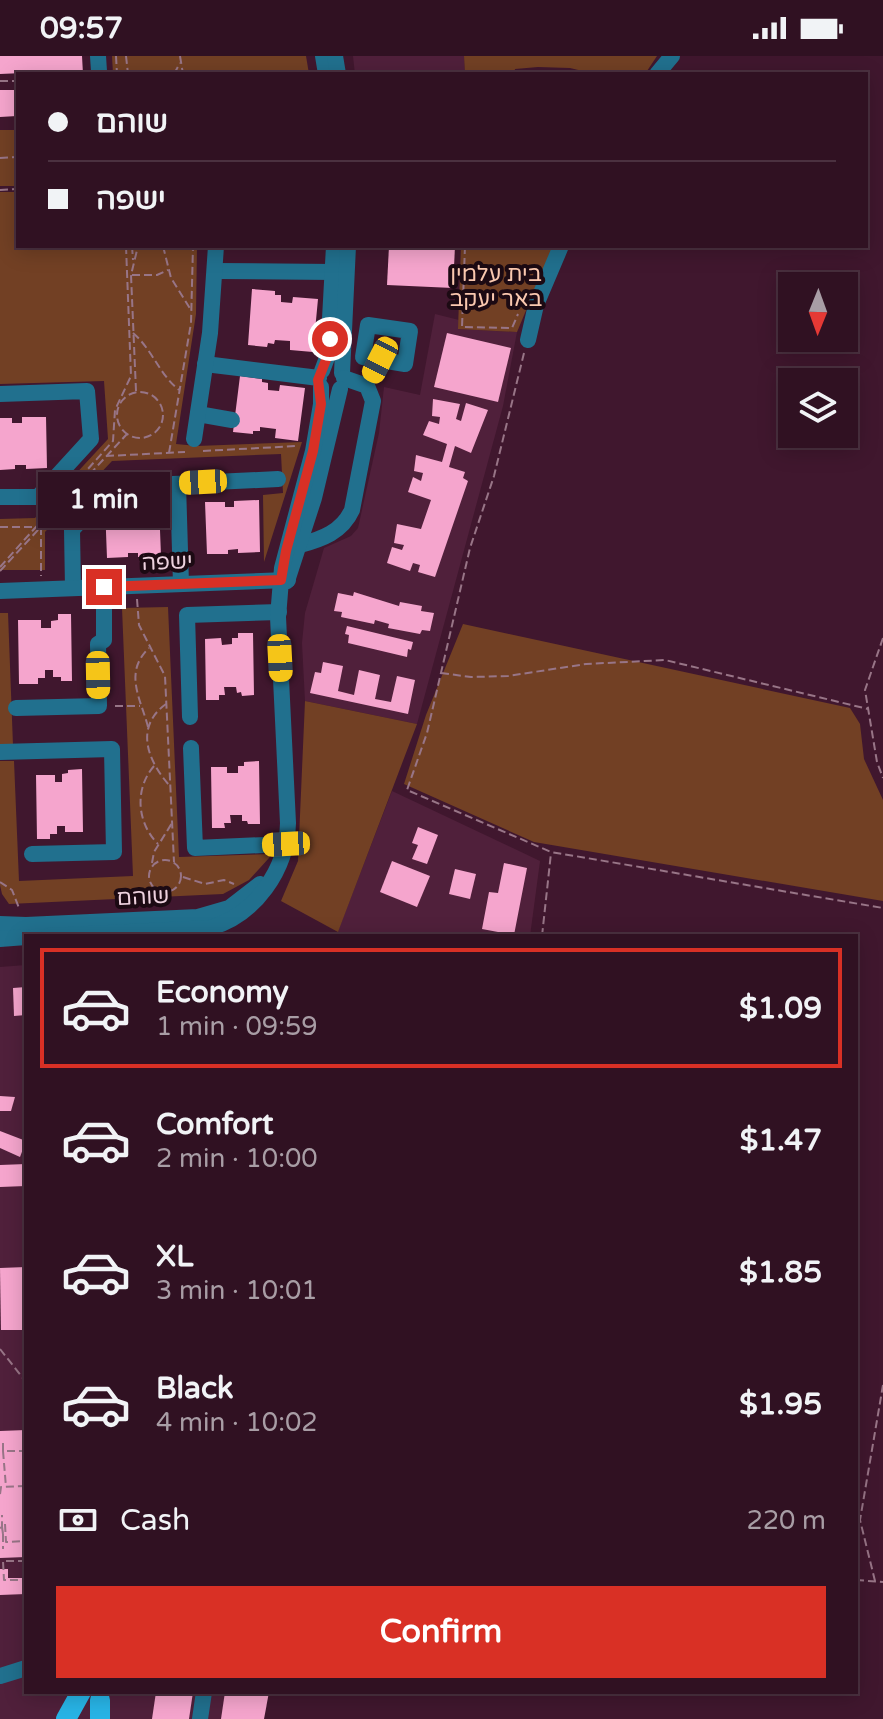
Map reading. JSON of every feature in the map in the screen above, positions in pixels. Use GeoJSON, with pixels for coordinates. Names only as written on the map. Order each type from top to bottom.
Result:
{"type":"FeatureCollection","features":[{"type":"Feature","properties":{"kind":"main road"},"geometry":{"type":"LineString","coordinates":[[66,1719],[93,1702]]}},
{"type":"Feature","properties":{"kind":"street"},"geometry":{"type":"LineString","coordinates":[[659,72],[672,56]]}},
{"type":"Feature","properties":{"kind":"street"},"geometry":{"type":"LineString","coordinates":[[192,447],[205,364],[216,248]]}},
{"type":"Feature","properties":{"kind":"street","name":"שוהם"},"geometry":{"type":"LineString","coordinates":[[88,934],[210,928],[229,922],[258,899],[286,844],[288,823],[279,609],[285,580],[286,551],[314,445],[321,404],[321,379],[328,355],[334,248]]}},
{"type":"Feature","properties":{"kind":"street","name":"שוהם"},"geometry":{"type":"LineString","coordinates":[[285,580],[300,545],[319,480],[342,380],[348,248]]}},
{"type":"Feature","properties":{"kind":"street"},"geometry":{"type":"LineString","coordinates":[[528,340],[536,305],[560,248]]}},
{"type":"Feature","properties":{"kind":"street"},"geometry":{"type":"LineString","coordinates":[[216,271],[334,272]]}},
{"type":"Feature","properties":{"kind":"street"},"geometry":{"type":"LineString","coordinates":[[345,321],[410,331],[405,364],[363,357],[368,325]]}},
{"type":"Feature","properties":{"kind":"street"},"geometry":{"type":"LineString","coordinates":[[300,545],[332,534],[344,524],[352,510],[373,401],[367,386],[380,360]]}},
{"type":"Feature","properties":{"kind":"street"},"geometry":{"type":"LineString","coordinates":[[205,364],[321,379],[334,368],[342,380],[367,386]]}},
{"type":"Feature","properties":{"kind":"street"},"geometry":{"type":"LineString","coordinates":[[0,394],[87,391],[91,439],[38,497],[0,497]]}},
{"type":"Feature","properties":{"kind":"street"},"geometry":{"type":"LineString","coordinates":[[198,414],[232,420]]}},
{"type":"Feature","properties":{"kind":"street"},"geometry":{"type":"LineString","coordinates":[[73,588],[72,530],[111,487],[278,479]]}},
{"type":"Feature","properties":{"kind":"street"},"geometry":{"type":"LineString","coordinates":[[178,484],[181,584]]}},
{"type":"Feature","properties":{"kind":"street","name":"ישפה"},"geometry":{"type":"LineString","coordinates":[[0,591],[285,580]]}},
{"type":"Feature","properties":{"kind":"street"},"geometry":{"type":"LineString","coordinates":[[16,708],[99,706],[98,644],[104,640],[104,587]]}},
{"type":"Feature","properties":{"kind":"street"},"geometry":{"type":"LineString","coordinates":[[190,717],[187,615],[279,609]]}},
{"type":"Feature","properties":{"kind":"street"},"geometry":{"type":"LineString","coordinates":[[191,748],[195,848],[286,844]]}},
{"type":"Feature","properties":{"kind":"street"},"geometry":{"type":"LineString","coordinates":[[0,752],[112,749],[114,852],[32,854]]}},
{"type":"Feature","properties":{"kind":"street","name":"שוהם"},"geometry":{"type":"LineString","coordinates":[[0,939],[23,931],[198,917],[219,912],[247,895],[274,872]]}},
{"type":"Feature","properties":{"kind":"street","name":"שוהם"},"geometry":{"type":"LineString","coordinates":[[0,924],[23,931]]}},
{"type":"Feature","properties":{"kind":"street"},"geometry":{"type":"LineString","coordinates":[[0,1676],[24,1669]]}},
{"type":"Feature","properties":{"kind":"street"},"geometry":{"type":"LineString","coordinates":[[200,1719],[204,1694]]}},
{"type":"Feature","properties":{"kind":"street"},"geometry":{"type":"LineString","coordinates":[[75,1719],[93,1702]]}},
{"type":"Feature","properties":{"kind":"path"},"geometry":{"type":"LineString","coordinates":[[180,56],[183,72]]}},
{"type":"Feature","properties":{"kind":"path"},"geometry":{"type":"LineString","coordinates":[[175,72],[181,62]]}},
{"type":"Feature","properties":{"kind":"path"},"geometry":{"type":"LineString","coordinates":[[132,248],[133,261]]}},
{"type":"Feature","properties":{"kind":"path"},"geometry":{"type":"LineString","coordinates":[[136,392],[131,275],[137,248]]}},
{"type":"Feature","properties":{"kind":"path"},"geometry":{"type":"LineString","coordinates":[[164,248],[169,270],[192,311]]}},
{"type":"Feature","properties":{"kind":"path"},"geometry":{"type":"LineString","coordinates":[[169,453],[192,311],[193,248]]}},
{"type":"Feature","properties":{"kind":"path"},"geometry":{"type":"LineString","coordinates":[[465,248],[462,327],[512,328],[518,314]]}},
{"type":"Feature","properties":{"kind":"path"},"geometry":{"type":"LineString","coordinates":[[131,275],[148,276],[169,270]]}},
{"type":"Feature","properties":{"kind":"path"},"geometry":{"type":"LineString","coordinates":[[133,333],[170,383],[180,391]]}},
{"type":"Feature","properties":{"kind":"path"},"geometry":{"type":"LineString","coordinates":[[528,340],[494,476],[470,548],[427,733],[407,790],[551,852],[883,908]]}},
{"type":"Feature","properties":{"kind":"path"},"geometry":{"type":"LineString","coordinates":[[136,392],[146,392],[162,406],[164,418],[160,428],[149,437],[135,438],[119,424],[118,410],[124,398],[136,392]]}},
{"type":"Feature","properties":{"kind":"path"},"geometry":{"type":"LineString","coordinates":[[164,418],[175,419]]}},
{"type":"Feature","properties":{"kind":"path"},"geometry":{"type":"LineString","coordinates":[[0,571],[127,434]]}},
{"type":"Feature","properties":{"kind":"path"},"geometry":{"type":"LineString","coordinates":[[106,456],[169,453],[192,447],[314,445]]}},
{"type":"Feature","properties":{"kind":"path"},"geometry":{"type":"LineString","coordinates":[[0,527],[41,527]]}},
{"type":"Feature","properties":{"kind":"path"},"geometry":{"type":"LineString","coordinates":[[41,527],[41,589]]}},
{"type":"Feature","properties":{"kind":"path"},"geometry":{"type":"LineString","coordinates":[[137,586],[139,625],[164,670],[174,862],[181,876],[205,884],[228,881],[247,895]]}},
{"type":"Feature","properties":{"kind":"path"},"geometry":{"type":"LineString","coordinates":[[883,638],[865,690],[877,762],[883,778]]}},
{"type":"Feature","properties":{"kind":"path"},"geometry":{"type":"LineString","coordinates":[[149,728],[134,686],[140,660],[150,648]]}},
{"type":"Feature","properties":{"kind":"path"},"geometry":{"type":"LineString","coordinates":[[441,673],[471,677],[508,676],[586,664],[665,660],[868,709]]}},
{"type":"Feature","properties":{"kind":"path"},"geometry":{"type":"LineString","coordinates":[[167,704],[158,711],[149,728],[147,748],[154,765],[171,787]]}},
{"type":"Feature","properties":{"kind":"path"},"geometry":{"type":"LineString","coordinates":[[99,706],[141,706]]}},
{"type":"Feature","properties":{"kind":"path"},"geometry":{"type":"LineString","coordinates":[[154,765],[143,785],[141,813],[149,836],[158,844]]}},
{"type":"Feature","properties":{"kind":"path"},"geometry":{"type":"LineString","coordinates":[[172,822],[158,844],[149,882],[158,891],[174,889],[181,876]]}},
{"type":"Feature","properties":{"kind":"path"},"geometry":{"type":"LineString","coordinates":[[542,934],[551,852]]}},
{"type":"Feature","properties":{"kind":"path"},"geometry":{"type":"LineString","coordinates":[[151,866],[162,860],[174,862]]}},
{"type":"Feature","properties":{"kind":"path"},"geometry":{"type":"LineString","coordinates":[[0,882],[17,897],[23,931]]}},
{"type":"Feature","properties":{"kind":"path"},"geometry":{"type":"LineString","coordinates":[[0,1349],[24,1379]]}},
{"type":"Feature","properties":{"kind":"path"},"geometry":{"type":"LineString","coordinates":[[875,1581],[860,1520],[883,1385]]}},
{"type":"Feature","properties":{"kind":"path"},"geometry":{"type":"LineString","coordinates":[[0,1494],[3,1443]]}},
{"type":"Feature","properties":{"kind":"path"},"geometry":{"type":"LineString","coordinates":[[3,1451],[24,1451]]}},
{"type":"Feature","properties":{"kind":"path"},"geometry":{"type":"LineString","coordinates":[[2,1487],[24,1486]]}},
{"type":"Feature","properties":{"kind":"path"},"geometry":{"type":"LineString","coordinates":[[2,1515],[2,1531],[5,1549],[6,1542],[2,1531],[5,1524]]}},
{"type":"Feature","properties":{"kind":"path"},"geometry":{"type":"LineString","coordinates":[[6,1542],[24,1541]]}},
{"type":"Feature","properties":{"kind":"path"},"geometry":{"type":"LineString","coordinates":[[24,1561],[3,1561],[4,1580],[24,1580]]}},
{"type":"Feature","properties":{"kind":"path"},"geometry":{"type":"LineString","coordinates":[[858,1580],[883,1582]]}},
{"type":"Feature","properties":{"kind":"shaded area"},"geometry":{"type":"Polygon","coordinates":[[[353,56],[464,56],[465,72],[355,72],[353,56]]]}},
{"type":"Feature","properties":{"kind":"shaded area"},"geometry":{"type":"Polygon","coordinates":[[[435,314],[459,320],[458,329],[517,332],[503,406],[417,724],[305,701],[302,643],[305,613],[324,548],[351,536],[358,528],[379,433],[384,387],[420,395],[435,314]]]}},
{"type":"Feature","properties":{"kind":"shaded area"},"geometry":{"type":"Polygon","coordinates":[[[392,791],[540,861],[530,934],[337,934],[392,791]]]}},
{"type":"Feature","properties":{"kind":"shaded area"},"geometry":{"type":"Polygon","coordinates":[[[24,965],[24,1694],[266,1694],[262,1719],[0,1719],[0,967],[24,965]]]}},
{"type":"Feature","properties":{"kind":"green space"},"geometry":{"type":"Polygon","coordinates":[[[112,56],[306,56],[309,72],[113,72],[112,56]]]}},
{"type":"Feature","properties":{"kind":"green space"},"geometry":{"type":"Polygon","coordinates":[[[464,56],[657,56],[646,72],[587,72],[538,67],[515,69],[514,72],[465,72],[464,56]]]}},
{"type":"Feature","properties":{"kind":"green space"},"geometry":{"type":"Polygon","coordinates":[[[0,130],[16,130],[16,186],[0,186],[0,130]]]}},
{"type":"Feature","properties":{"kind":"green space"},"geometry":{"type":"Polygon","coordinates":[[[0,192],[16,192],[16,248],[197,248],[196,314],[176,444],[302,442],[264,562],[263,495],[283,493],[281,454],[112,461],[45,532],[45,570],[0,570],[0,519],[35,518],[108,439],[104,381],[0,384],[0,192]]]}},
{"type":"Feature","properties":{"kind":"green space","name":"בית עלמין באר יעקב"},"geometry":{"type":"Polygon","coordinates":[[[461,248],[552,248],[517,332],[458,329],[461,248]]]}},
{"type":"Feature","properties":{"kind":"green space"},"geometry":{"type":"Polygon","coordinates":[[[168,607],[179,857],[271,854],[269,858],[249,880],[223,894],[9,904],[0,885],[0,761],[14,761],[19,881],[133,876],[122,608],[168,607]]]}},
{"type":"Feature","properties":{"kind":"green space"},"geometry":{"type":"Polygon","coordinates":[[[0,613],[8,613],[13,746],[0,746],[0,613]]]}},
{"type":"Feature","properties":{"kind":"green space"},"geometry":{"type":"Polygon","coordinates":[[[463,624],[850,708],[860,724],[864,759],[883,800],[883,901],[534,842],[404,784],[426,715],[463,624]]]}},
{"type":"Feature","properties":{"kind":"green space"},"geometry":{"type":"Polygon","coordinates":[[[305,701],[417,724],[338,932],[281,901],[298,861],[305,701]]]}},
{"type":"Feature","properties":{"kind":"building"},"geometry":{"type":"Polygon","coordinates":[[[0,56],[82,56],[83,72],[0,74],[0,56]]]}},
{"type":"Feature","properties":{"kind":"building"},"geometry":{"type":"Polygon","coordinates":[[[0,90],[16,90],[16,116],[0,117],[0,90]]]}},
{"type":"Feature","properties":{"kind":"building"},"geometry":{"type":"Polygon","coordinates":[[[389,248],[455,248],[453,288],[387,285],[389,248]]]}},
{"type":"Feature","properties":{"kind":"building"},"geometry":{"type":"Polygon","coordinates":[[[252,289],[275,291],[275,295],[281,295],[281,302],[292,303],[293,297],[318,299],[313,352],[290,350],[290,341],[275,340],[267,347],[248,345],[252,289]]]}},
{"type":"Feature","properties":{"kind":"building"},"geometry":{"type":"Polygon","coordinates":[[[447,333],[511,348],[498,402],[434,387],[447,333]]]}},
{"type":"Feature","properties":{"kind":"building"},"geometry":{"type":"Polygon","coordinates":[[[240,376],[262,379],[262,382],[268,383],[268,390],[279,391],[280,385],[305,388],[298,441],[275,438],[276,429],[260,427],[260,431],[253,431],[253,434],[233,432],[240,376]]]}},
{"type":"Feature","properties":{"kind":"building"},"geometry":{"type":"Polygon","coordinates":[[[433,399],[460,404],[456,419],[461,421],[466,403],[488,410],[471,453],[455,446],[449,467],[465,472],[463,478],[468,481],[435,577],[418,572],[420,565],[413,563],[410,571],[387,563],[392,547],[402,550],[404,545],[394,543],[397,524],[421,529],[431,500],[408,492],[413,477],[421,481],[423,473],[414,471],[416,455],[442,462],[447,444],[423,435],[429,421],[439,424],[440,417],[432,416],[433,399]]]}},
{"type":"Feature","properties":{"kind":"building"},"geometry":{"type":"Polygon","coordinates":[[[22,417],[46,417],[47,468],[26,469],[26,465],[15,465],[15,469],[0,470],[0,418],[12,418],[12,423],[22,423],[22,417]]]}},
{"type":"Feature","properties":{"kind":"building"},"geometry":{"type":"Polygon","coordinates":[[[259,500],[260,552],[238,553],[238,549],[228,550],[228,554],[207,554],[205,502],[225,502],[225,507],[234,507],[234,501],[259,500]]]}},
{"type":"Feature","properties":{"kind":"building"},"geometry":{"type":"Polygon","coordinates":[[[134,504],[159,504],[161,556],[138,557],[138,553],[128,553],[128,557],[107,558],[105,506],[126,505],[126,510],[134,510],[134,504]]]}},
{"type":"Feature","properties":{"kind":"building"},"geometry":{"type":"Polygon","coordinates":[[[354,592],[399,606],[400,602],[422,606],[421,611],[434,613],[430,631],[422,630],[420,634],[388,628],[389,624],[375,620],[374,624],[341,617],[342,612],[334,611],[338,593],[353,596],[354,592]]]}},
{"type":"Feature","properties":{"kind":"building"},"geometry":{"type":"Polygon","coordinates":[[[58,614],[71,614],[72,681],[61,681],[61,677],[53,677],[53,670],[45,670],[45,678],[38,678],[38,684],[19,684],[18,620],[41,620],[41,628],[51,628],[51,621],[58,620],[58,614]]]}},
{"type":"Feature","properties":{"kind":"building"},"geometry":{"type":"Polygon","coordinates":[[[347,626],[413,642],[411,650],[408,649],[407,657],[348,643],[349,635],[345,634],[347,626]]]}},
{"type":"Feature","properties":{"kind":"building"},"geometry":{"type":"Polygon","coordinates":[[[238,633],[253,633],[254,695],[242,696],[241,692],[237,693],[236,687],[224,687],[225,695],[219,695],[219,700],[206,700],[205,639],[221,638],[222,645],[232,644],[232,638],[238,638],[238,633]]]}},
{"type":"Feature","properties":{"kind":"building"},"geometry":{"type":"Polygon","coordinates":[[[323,662],[343,666],[338,691],[354,695],[359,670],[380,675],[375,699],[391,702],[397,676],[415,680],[408,714],[310,693],[315,672],[321,673],[323,662]]]}},
{"type":"Feature","properties":{"kind":"building"},"geometry":{"type":"Polygon","coordinates":[[[259,761],[260,824],[242,821],[242,815],[230,815],[231,823],[224,823],[225,828],[212,828],[211,767],[227,767],[227,773],[238,773],[238,766],[244,766],[244,762],[259,761]]]}},
{"type":"Feature","properties":{"kind":"building"},"geometry":{"type":"Polygon","coordinates":[[[82,769],[83,832],[65,832],[65,826],[57,826],[57,834],[50,834],[50,839],[37,839],[36,775],[55,775],[55,782],[62,782],[62,774],[68,773],[68,770],[82,769]]]}},
{"type":"Feature","properties":{"kind":"building"},"geometry":{"type":"Polygon","coordinates":[[[418,827],[438,835],[427,864],[412,859],[418,845],[412,843],[418,827]]]}},
{"type":"Feature","properties":{"kind":"building"},"geometry":{"type":"Polygon","coordinates":[[[392,861],[430,876],[417,907],[380,892],[392,861]]]}},
{"type":"Feature","properties":{"kind":"building"},"geometry":{"type":"Polygon","coordinates":[[[504,863],[527,868],[514,934],[482,929],[489,892],[498,893],[504,863]]]}},
{"type":"Feature","properties":{"kind":"building"},"geometry":{"type":"Polygon","coordinates":[[[455,869],[476,874],[470,899],[449,894],[455,869]]]}},
{"type":"Feature","properties":{"kind":"building"},"geometry":{"type":"Polygon","coordinates":[[[24,987],[24,1015],[14,1016],[13,988],[24,987]]]}},
{"type":"Feature","properties":{"kind":"building"},"geometry":{"type":"Polygon","coordinates":[[[0,1096],[15,1097],[11,1111],[0,1111],[0,1096]]]}},
{"type":"Feature","properties":{"kind":"building"},"geometry":{"type":"Polygon","coordinates":[[[0,1131],[24,1140],[20,1157],[0,1148],[0,1131]]]}},
{"type":"Feature","properties":{"kind":"building"},"geometry":{"type":"Polygon","coordinates":[[[24,1164],[24,1186],[0,1187],[0,1165],[24,1164]]]}},
{"type":"Feature","properties":{"kind":"building"},"geometry":{"type":"Polygon","coordinates":[[[24,1267],[24,1330],[1,1330],[0,1268],[24,1267]]]}},
{"type":"Feature","properties":{"kind":"building"},"geometry":{"type":"Polygon","coordinates":[[[24,1430],[24,1557],[0,1558],[0,1431],[24,1430]]]}},
{"type":"Feature","properties":{"kind":"building"},"geometry":{"type":"Polygon","coordinates":[[[0,1569],[8,1569],[8,1578],[24,1578],[24,1594],[0,1595],[0,1569]]]}},
{"type":"Feature","properties":{"kind":"building"},"geometry":{"type":"Polygon","coordinates":[[[156,1694],[193,1694],[189,1719],[152,1719],[156,1694]]]}},
{"type":"Feature","properties":{"kind":"building"},"geometry":{"type":"Polygon","coordinates":[[[225,1694],[269,1694],[264,1719],[221,1719],[225,1694]]]}},
{"type":"Feature","properties":{"kind":"route"},"geometry":{"type":"LineString","coordinates":[[104,587],[281,580],[313,451],[321,404],[318,380],[325,366],[330,339]]}}]}
